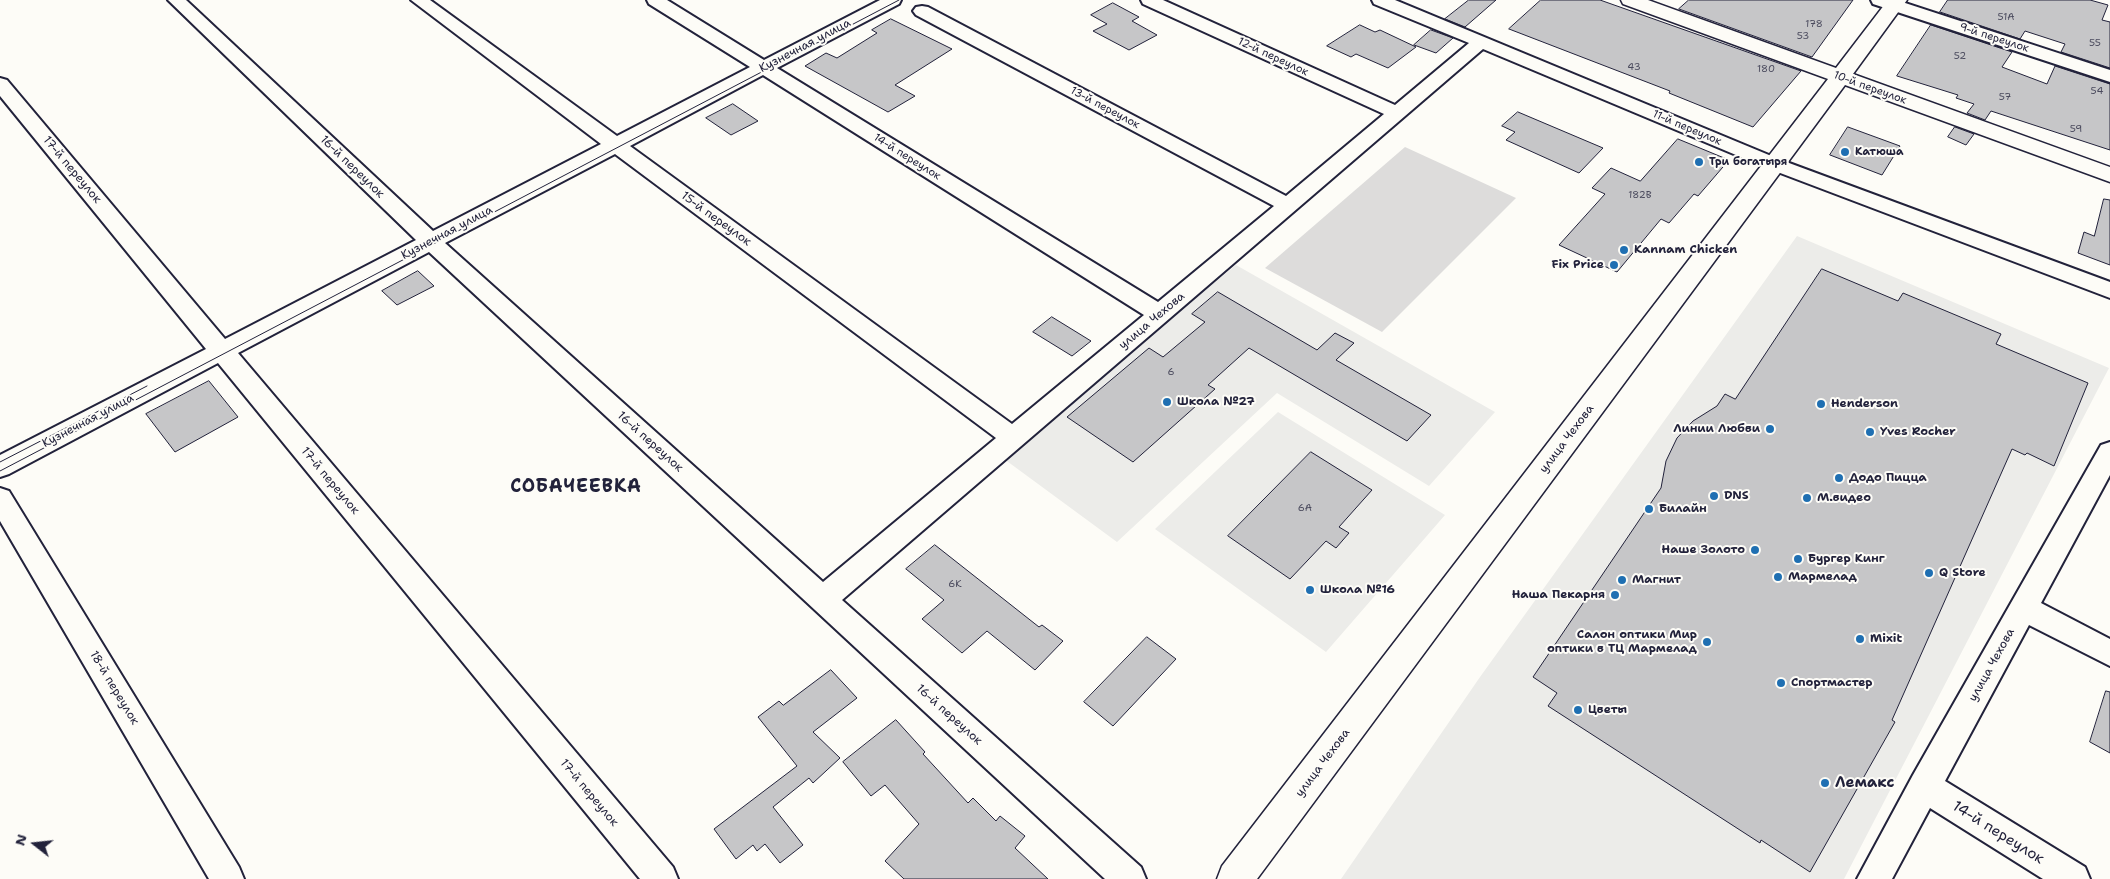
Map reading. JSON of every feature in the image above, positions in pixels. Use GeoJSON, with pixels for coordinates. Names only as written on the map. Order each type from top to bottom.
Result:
{"type":"FeatureCollection","features":[{"type":"Feature","properties":{"kind":"main road","name":"10-й переулок"},"geometry":{"type":"LineString","coordinates":[[1630,0],[2110,175]]}},
{"type":"Feature","properties":{"kind":"main road","name":"улица Чехова"},"geometry":{"type":"LineString","coordinates":[[1235,879],[1840,77],[1890,2]]}},
{"type":"Feature","properties":{"kind":"street","name":"16-й переулок"},"geometry":{"type":"LineString","coordinates":[[176,0],[430,242],[1129,879]]}},
{"type":"Feature","properties":{"kind":"street","name":"15-й переулок"},"geometry":{"type":"LineString","coordinates":[[419,0],[1013,438]]}},
{"type":"Feature","properties":{"kind":"street","name":"14-й переулок"},"geometry":{"type":"LineString","coordinates":[[655,0],[1160,314]]}},
{"type":"Feature","properties":{"kind":"street","name":"Кузнечная улица"},"geometry":{"type":"LineString","coordinates":[[0,467],[893,0]]}},
{"type":"Feature","properties":{"kind":"street","name":"12-й переулок"},"geometry":{"type":"LineString","coordinates":[[1149,0],[1397,113]]}},
{"type":"Feature","properties":{"kind":"street","name":"11-й переулок"},"geometry":{"type":"LineString","coordinates":[[1380,0],[1774,164],[2110,290]]}},
{"type":"Feature","properties":{"kind":"street","name":"9-й переулок"},"geometry":{"type":"LineString","coordinates":[[1890,2],[2110,76]]}},
{"type":"Feature","properties":{"kind":"street","name":"13-й переулок"},"geometry":{"type":"LineString","coordinates":[[922,11],[1288,205]]}},
{"type":"Feature","properties":{"kind":"street","name":"улица Чехова"},"geometry":{"type":"LineString","coordinates":[[822,600],[1481,42]]}},
{"type":"Feature","properties":{"kind":"street","name":"17-й переулок"},"geometry":{"type":"LineString","coordinates":[[0,84],[661,879]]}},
{"type":"Feature","properties":{"kind":"street","name":"улица Чехова"},"geometry":{"type":"LineString","coordinates":[[1874,879],[2109,455]]}},
{"type":"Feature","properties":{"kind":"street","name":"18-й переулок"},"geometry":{"type":"LineString","coordinates":[[0,498],[227,879]]}},
{"type":"Feature","properties":{"kind":"street"},"geometry":{"type":"LineString","coordinates":[[2024,608],[2110,653]]}},
{"type":"Feature","properties":{"kind":"street","name":"14-й переулок"},"geometry":{"type":"LineString","coordinates":[[1924,786],[2073,879]]}},
{"type":"Feature","properties":{"kind":"shaded area"},"geometry":{"type":"Polygon","coordinates":[[[1405,147],[1516,198],[1382,332],[1265,268],[1405,147]]]}},
{"type":"Feature","properties":{"kind":"shaded area"},"geometry":{"type":"Polygon","coordinates":[[[1797,236],[2109,368],[1844,879],[1341,879],[1480,677],[1797,236]]]}},
{"type":"Feature","properties":{"kind":"shaded area","name":"Школа №27"},"geometry":{"type":"Polygon","coordinates":[[[1236,265],[1495,412],[1429,486],[1277,393],[1117,542],[1000,456],[1236,265]]]}},
{"type":"Feature","properties":{"kind":"shaded area","name":"Школа №16"},"geometry":{"type":"Polygon","coordinates":[[[1278,412],[1445,515],[1326,652],[1155,529],[1278,412]]]}},
{"type":"Feature","properties":{"kind":"building"},"geometry":{"type":"Polygon","coordinates":[[[1469,0],[1496,0],[1465,27],[1445,19],[1469,0]]]}},
{"type":"Feature","properties":{"kind":"building"},"geometry":{"type":"Polygon","coordinates":[[[1541,0],[1600,0],[1801,71],[1753,127],[1669,93],[1670,91],[1509,29],[1541,0]]]}},
{"type":"Feature","properties":{"kind":"building"},"geometry":{"type":"Polygon","coordinates":[[[1689,0],[1853,0],[1812,57],[1679,9],[1689,0]]]}},
{"type":"Feature","properties":{"kind":"building"},"geometry":{"type":"Polygon","coordinates":[[[1948,0],[2090,0],[2108,5],[2102,20],[2110,22],[2110,68],[2061,52],[2065,44],[2025,31],[2020,39],[1940,12],[1948,0]]]}},
{"type":"Feature","properties":{"kind":"building"},"geometry":{"type":"Polygon","coordinates":[[[1113,3],[1139,17],[1132,21],[1157,35],[1129,50],[1093,31],[1107,24],[1091,15],[1113,3]]]}},
{"type":"Feature","properties":{"kind":"building"},"geometry":{"type":"Polygon","coordinates":[[[891,19],[952,49],[895,85],[915,96],[888,112],[805,66],[826,53],[837,58],[877,33],[872,30],[891,19]]]}},
{"type":"Feature","properties":{"kind":"building"},"geometry":{"type":"Polygon","coordinates":[[[1360,25],[1375,32],[1380,30],[1416,47],[1388,68],[1356,54],[1351,57],[1327,46],[1360,25]]]}},
{"type":"Feature","properties":{"kind":"building"},"geometry":{"type":"Polygon","coordinates":[[[1931,25],[2012,52],[2002,67],[2047,84],[2055,66],[2110,84],[2110,150],[1991,111],[1985,120],[1967,113],[1974,104],[1956,98],[1958,95],[1897,76],[1931,25]]]}},
{"type":"Feature","properties":{"kind":"building"},"geometry":{"type":"Polygon","coordinates":[[[1431,30],[1453,38],[1436,53],[1414,45],[1431,30]]]}},
{"type":"Feature","properties":{"kind":"building"},"geometry":{"type":"Polygon","coordinates":[[[733,104],[758,121],[731,135],[706,118],[733,104]]]}},
{"type":"Feature","properties":{"kind":"building"},"geometry":{"type":"Polygon","coordinates":[[[1518,112],[1603,148],[1579,173],[1506,140],[1515,132],[1502,126],[1518,112]]]}},
{"type":"Feature","properties":{"kind":"building"},"geometry":{"type":"Polygon","coordinates":[[[1848,127],[1900,146],[1882,175],[1830,155],[1848,127]]]}},
{"type":"Feature","properties":{"kind":"building"},"geometry":{"type":"Polygon","coordinates":[[[1955,127],[1974,134],[1966,145],[1948,137],[1955,127]]]}},
{"type":"Feature","properties":{"kind":"building"},"geometry":{"type":"Polygon","coordinates":[[[1678,139],[1729,160],[1698,196],[1694,194],[1669,223],[1661,219],[1617,272],[1559,245],[1605,194],[1592,188],[1611,168],[1640,181],[1678,139]]]}},
{"type":"Feature","properties":{"kind":"building"},"geometry":{"type":"Polygon","coordinates":[[[2104,199],[2110,200],[2110,265],[2078,253],[2084,232],[2094,236],[2104,199]]]}},
{"type":"Feature","properties":{"kind":"building","name":"Мармелад"},"geometry":{"type":"Polygon","coordinates":[[[1822,269],[1898,301],[1903,293],[2001,334],[1996,344],[2088,383],[2054,466],[2027,453],[2025,455],[2012,449],[1892,720],[1895,722],[1810,872],[1761,840],[1760,843],[1548,706],[1557,693],[1533,677],[1661,488],[1666,461],[1677,438],[1693,421],[1717,406],[1725,394],[1735,399],[1822,269]]]}},
{"type":"Feature","properties":{"kind":"building"},"geometry":{"type":"Polygon","coordinates":[[[418,271],[434,286],[397,305],[382,291],[418,271]]]}},
{"type":"Feature","properties":{"kind":"building"},"geometry":{"type":"Polygon","coordinates":[[[1218,292],[1317,350],[1335,333],[1354,343],[1336,360],[1431,415],[1407,441],[1249,348],[1208,385],[1215,389],[1133,462],[1067,417],[1149,348],[1163,357],[1205,322],[1192,314],[1218,292]]]}},
{"type":"Feature","properties":{"kind":"building"},"geometry":{"type":"Polygon","coordinates":[[[1052,317],[1091,341],[1072,356],[1033,332],[1052,317]]]}},
{"type":"Feature","properties":{"kind":"building"},"geometry":{"type":"Polygon","coordinates":[[[209,381],[238,417],[175,452],[146,414],[209,381]]]}},
{"type":"Feature","properties":{"kind":"building"},"geometry":{"type":"Polygon","coordinates":[[[1311,452],[1372,490],[1339,527],[1349,533],[1336,548],[1326,541],[1290,579],[1228,536],[1311,452]]]}},
{"type":"Feature","properties":{"kind":"building"},"geometry":{"type":"Polygon","coordinates":[[[935,545],[1039,627],[1042,625],[1063,641],[1035,670],[987,631],[962,653],[922,619],[944,600],[906,569],[935,545]]]}},
{"type":"Feature","properties":{"kind":"building"},"geometry":{"type":"Polygon","coordinates":[[[1147,637],[1176,659],[1113,726],[1084,702],[1147,637]]]}},
{"type":"Feature","properties":{"kind":"building"},"geometry":{"type":"Polygon","coordinates":[[[831,670],[857,698],[813,732],[840,758],[813,783],[809,778],[773,807],[803,845],[780,863],[765,844],[757,851],[753,845],[736,859],[714,829],[797,766],[758,717],[779,701],[783,705],[831,670]]]}},
{"type":"Feature","properties":{"kind":"building"},"geometry":{"type":"Polygon","coordinates":[[[2106,691],[2110,692],[2110,753],[2090,742],[2106,691]]]}},
{"type":"Feature","properties":{"kind":"building"},"geometry":{"type":"Polygon","coordinates":[[[896,720],[925,752],[923,754],[968,803],[973,798],[996,821],[1000,816],[1025,836],[1015,848],[1048,879],[904,879],[885,861],[919,824],[885,785],[871,796],[843,762],[896,720]]]}},
{"type":"Feature","properties":{"kind":"tram line"},"geometry":{"type":"LineString","coordinates":[[0,471],[899,0]]}},
{"type":"Feature","properties":{"kind":"tram line"},"geometry":{"type":"LineString","coordinates":[[0,462],[147,386]]}},
{"type":"Feature","properties":{"kind":"place","name":"Катюша"},"geometry":{"type":"Point","coordinates":[1845,152]}},
{"type":"Feature","properties":{"kind":"place","name":"Три богатыря"},"geometry":{"type":"Point","coordinates":[1699,162]}},
{"type":"Feature","properties":{"kind":"place","name":"Kannam Chicken"},"geometry":{"type":"Point","coordinates":[1624,250]}},
{"type":"Feature","properties":{"kind":"place","name":"Fix Price"},"geometry":{"type":"Point","coordinates":[1614,265]}},
{"type":"Feature","properties":{"kind":"place","name":"Школа №27"},"geometry":{"type":"Point","coordinates":[1167,402]}},
{"type":"Feature","properties":{"kind":"place","name":"Henderson"},"geometry":{"type":"Point","coordinates":[1821,404]}},
{"type":"Feature","properties":{"kind":"place","name":"Линии Любви"},"geometry":{"type":"Point","coordinates":[1770,429]}},
{"type":"Feature","properties":{"kind":"place","name":"Yves Rocher"},"geometry":{"type":"Point","coordinates":[1870,432]}},
{"type":"Feature","properties":{"kind":"place","name":"Додо Пицца"},"geometry":{"type":"Point","coordinates":[1839,478]}},
{"type":"Feature","properties":{"kind":"place","name":"DNS"},"geometry":{"type":"Point","coordinates":[1714,496]}},
{"type":"Feature","properties":{"kind":"place","name":"М.видео"},"geometry":{"type":"Point","coordinates":[1807,498]}},
{"type":"Feature","properties":{"kind":"place","name":"Билайн"},"geometry":{"type":"Point","coordinates":[1649,509]}},
{"type":"Feature","properties":{"kind":"place","name":"Наше Золото"},"geometry":{"type":"Point","coordinates":[1755,550]}},
{"type":"Feature","properties":{"kind":"place","name":"Бургер Кинг"},"geometry":{"type":"Point","coordinates":[1798,559]}},
{"type":"Feature","properties":{"kind":"place","name":"Q Store"},"geometry":{"type":"Point","coordinates":[1929,573]}},
{"type":"Feature","properties":{"kind":"place","name":"Мармелад"},"geometry":{"type":"Point","coordinates":[1778,577]}},
{"type":"Feature","properties":{"kind":"place","name":"Магнит"},"geometry":{"type":"Point","coordinates":[1622,580]}},
{"type":"Feature","properties":{"kind":"place","name":"Школа №16"},"geometry":{"type":"Point","coordinates":[1310,590]}},
{"type":"Feature","properties":{"kind":"place","name":"Наша Пекарня"},"geometry":{"type":"Point","coordinates":[1615,595]}},
{"type":"Feature","properties":{"kind":"place","name":"Mixit"},"geometry":{"type":"Point","coordinates":[1860,639]}},
{"type":"Feature","properties":{"kind":"place","name":"Салон оптики Мир оптики в ТЦ Мармелад"},"geometry":{"type":"Point","coordinates":[1707,642]}},
{"type":"Feature","properties":{"kind":"place","name":"Спортмастер"},"geometry":{"type":"Point","coordinates":[1781,683]}},
{"type":"Feature","properties":{"kind":"place","name":"Цветы"},"geometry":{"type":"Point","coordinates":[1578,710]}},
{"type":"Feature","properties":{"kind":"place","name":"Лемакс"},"geometry":{"type":"Point","coordinates":[1825,783]}},
{"type":"Feature","properties":{"kind":"district","name":"СОБАЧЕЕВКА"},"geometry":{"type":"Point","coordinates":[576,487]}}]}
